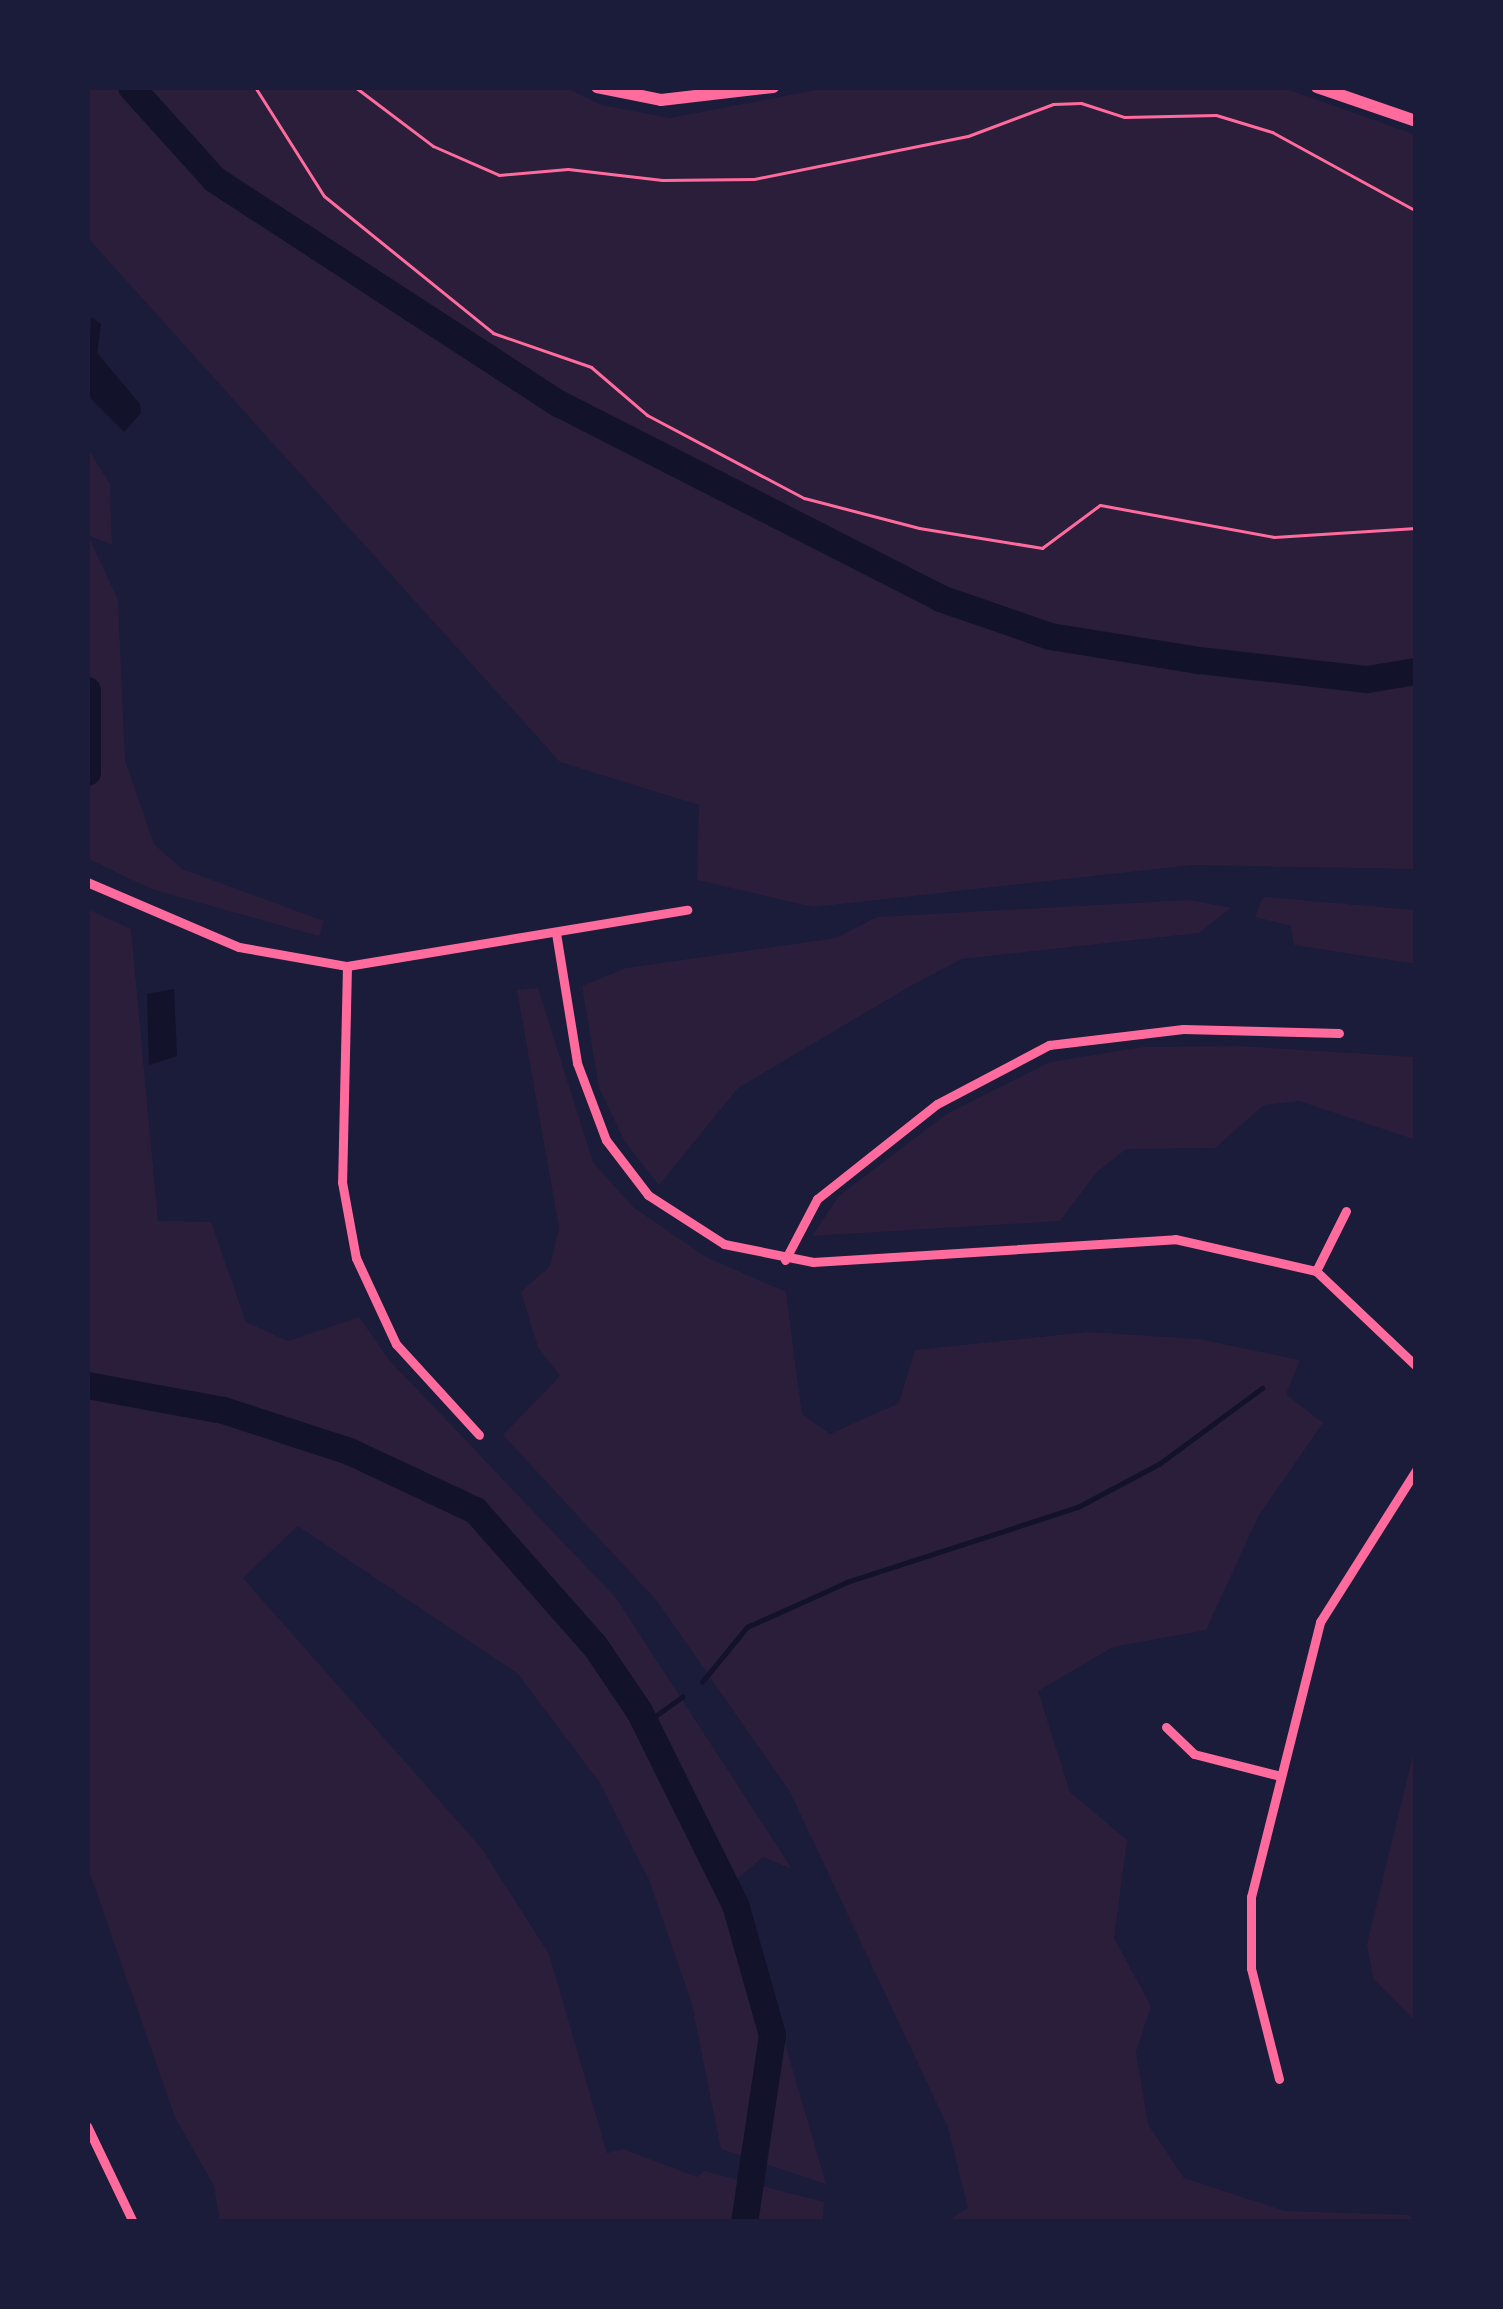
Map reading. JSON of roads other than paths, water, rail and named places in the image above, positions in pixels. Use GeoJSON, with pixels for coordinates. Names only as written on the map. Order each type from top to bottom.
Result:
{"type":"FeatureCollection","features":[{"type":"Feature","properties":{"kind":"main road"},"geometry":{"type":"LineString","coordinates":[[597,87],[661,100],[773,87]]}},
{"type":"Feature","properties":{"kind":"main road"},"geometry":{"type":"LineString","coordinates":[[1317,87],[1416,121]]}},
{"type":"Feature","properties":{"kind":"street"},"geometry":{"type":"LineString","coordinates":[[87,882],[238,947],[347,966],[687,910]]}},
{"type":"Feature","properties":{"kind":"street"},"geometry":{"type":"LineString","coordinates":[[556,933],[586,1096],[625,1171],[694,1228],[785,1260],[1147,1236],[1316,1271],[1416,1366]]}},
{"type":"Feature","properties":{"kind":"street"},"geometry":{"type":"LineString","coordinates":[[347,966],[343,1182],[356,1258],[397,1344],[479,1435]]}},
{"type":"Feature","properties":{"kind":"street"},"geometry":{"type":"LineString","coordinates":[[785,1260],[817,1198],[938,1104],[1049,1045],[1183,1029],[1339,1033]]}},
{"type":"Feature","properties":{"kind":"street"},"geometry":{"type":"LineString","coordinates":[[1316,1271],[1346,1211]]}},
{"type":"Feature","properties":{"kind":"street"},"geometry":{"type":"LineString","coordinates":[[1279,2078],[1249,1935],[1280,1775],[1321,1622],[1416,1470]]}},
{"type":"Feature","properties":{"kind":"street"},"geometry":{"type":"LineString","coordinates":[[1166,1727],[1194,1754],[1280,1775]]}},
{"type":"Feature","properties":{"kind":"street"},"geometry":{"type":"LineString","coordinates":[[87,2126],[92,2152],[133,2222]]}},
{"type":"Feature","properties":{"kind":"waterway"},"geometry":{"type":"LineString","coordinates":[[131,87],[214,179],[558,403],[940,598],[1050,636],[1199,660],[1367,679],[1416,671]]}},
{"type":"Feature","properties":{"kind":"waterway"},"geometry":{"type":"LineString","coordinates":[[87,690],[87,772]]}},
{"type":"Feature","properties":{"kind":"waterway"},"geometry":{"type":"LineString","coordinates":[[87,1385],[223,1410],[349,1451],[475,1510],[595,1646],[639,1711],[735,1904],[772,2035],[744,2222]]}},
{"type":"Feature","properties":{"kind":"waterway"},"geometry":{"type":"LineString","coordinates":[[702,1682],[747,1627],[847,1582],[1078,1507],[1159,1464],[1262,1388]]}},
{"type":"Feature","properties":{"kind":"waterway"},"geometry":{"type":"LineString","coordinates":[[644,1724],[682,1697]]}}]}
